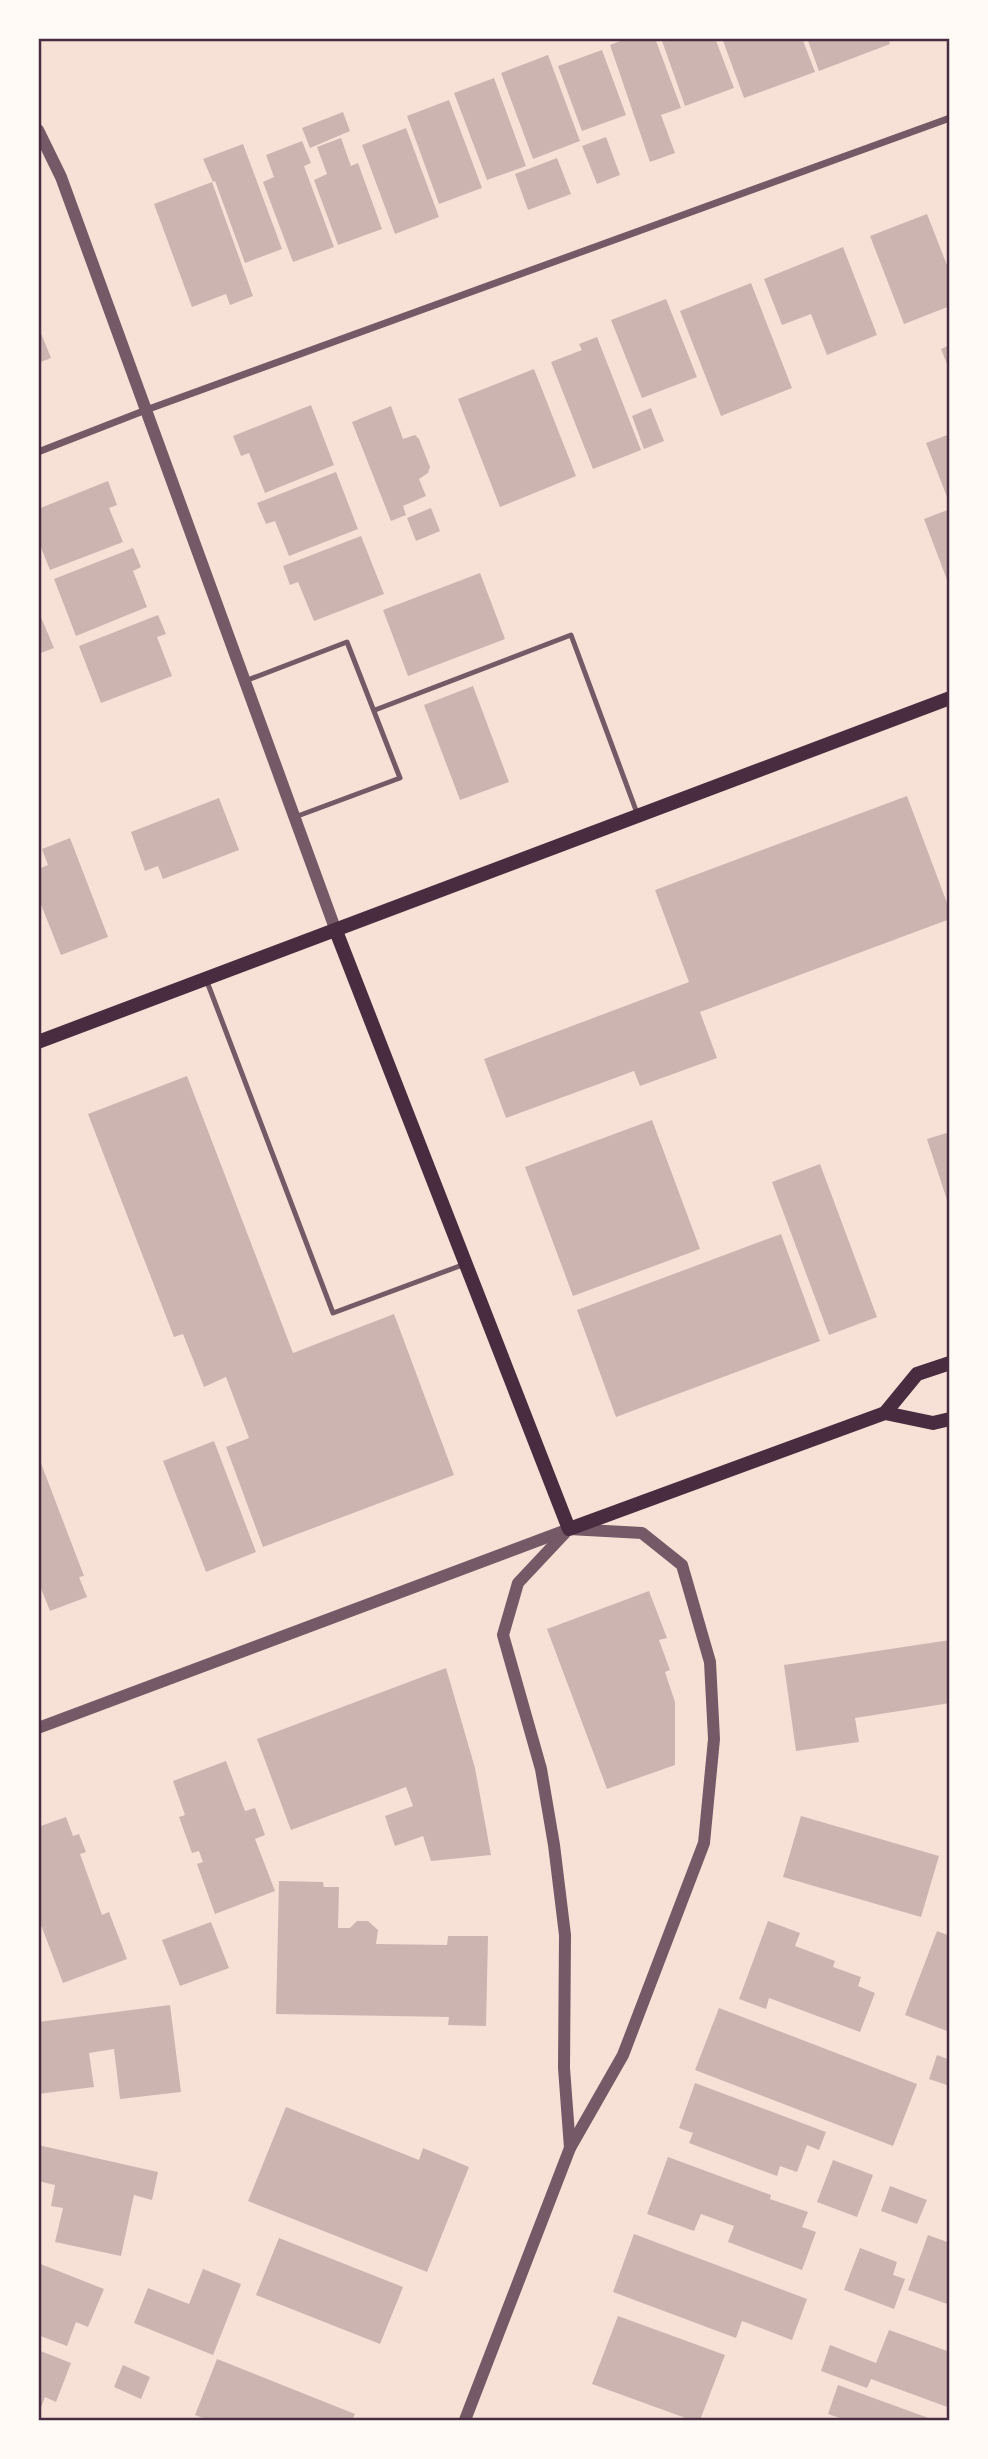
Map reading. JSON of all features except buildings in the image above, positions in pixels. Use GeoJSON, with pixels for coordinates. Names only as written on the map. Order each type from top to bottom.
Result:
{"type":"FeatureCollection","features":[{"type":"Feature","properties":{"kind":"main road"},"geometry":{"type":"LineString","coordinates":[[38,1042],[950,698]]}},
{"type":"Feature","properties":{"kind":"main road"},"geometry":{"type":"LineString","coordinates":[[337,930],[569,1529],[885,1413],[917,1374],[950,1363]]}},
{"type":"Feature","properties":{"kind":"main road"},"geometry":{"type":"LineString","coordinates":[[885,1413],[933,1423],[950,1419]]}},
{"type":"Feature","properties":{"kind":"street"},"geometry":{"type":"LineString","coordinates":[[38,452],[146,410],[950,118]]}},
{"type":"Feature","properties":{"kind":"street"},"geometry":{"type":"LineString","coordinates":[[38,130],[61,177],[337,930]]}},
{"type":"Feature","properties":{"kind":"street"},"geometry":{"type":"LineString","coordinates":[[38,1728],[569,1529],[642,1533],[682,1565],[710,1662],[714,1739],[704,1843],[623,2055],[570,2148],[466,2420]]}},
{"type":"Feature","properties":{"kind":"street"},"geometry":{"type":"LineString","coordinates":[[569,1529],[518,1583],[503,1634],[541,1769],[554,1845],[565,1935],[565,2068],[570,2148]]}},
{"type":"Feature","properties":{"kind":"lane"},"geometry":{"type":"LineString","coordinates":[[375,709],[571,635],[638,816]]}},
{"type":"Feature","properties":{"kind":"lane"},"geometry":{"type":"LineString","coordinates":[[245,681],[347,642],[375,709],[400,778],[295,817]]}},
{"type":"Feature","properties":{"kind":"lane"},"geometry":{"type":"LineString","coordinates":[[206,978],[333,1313],[465,1264]]}}]}
